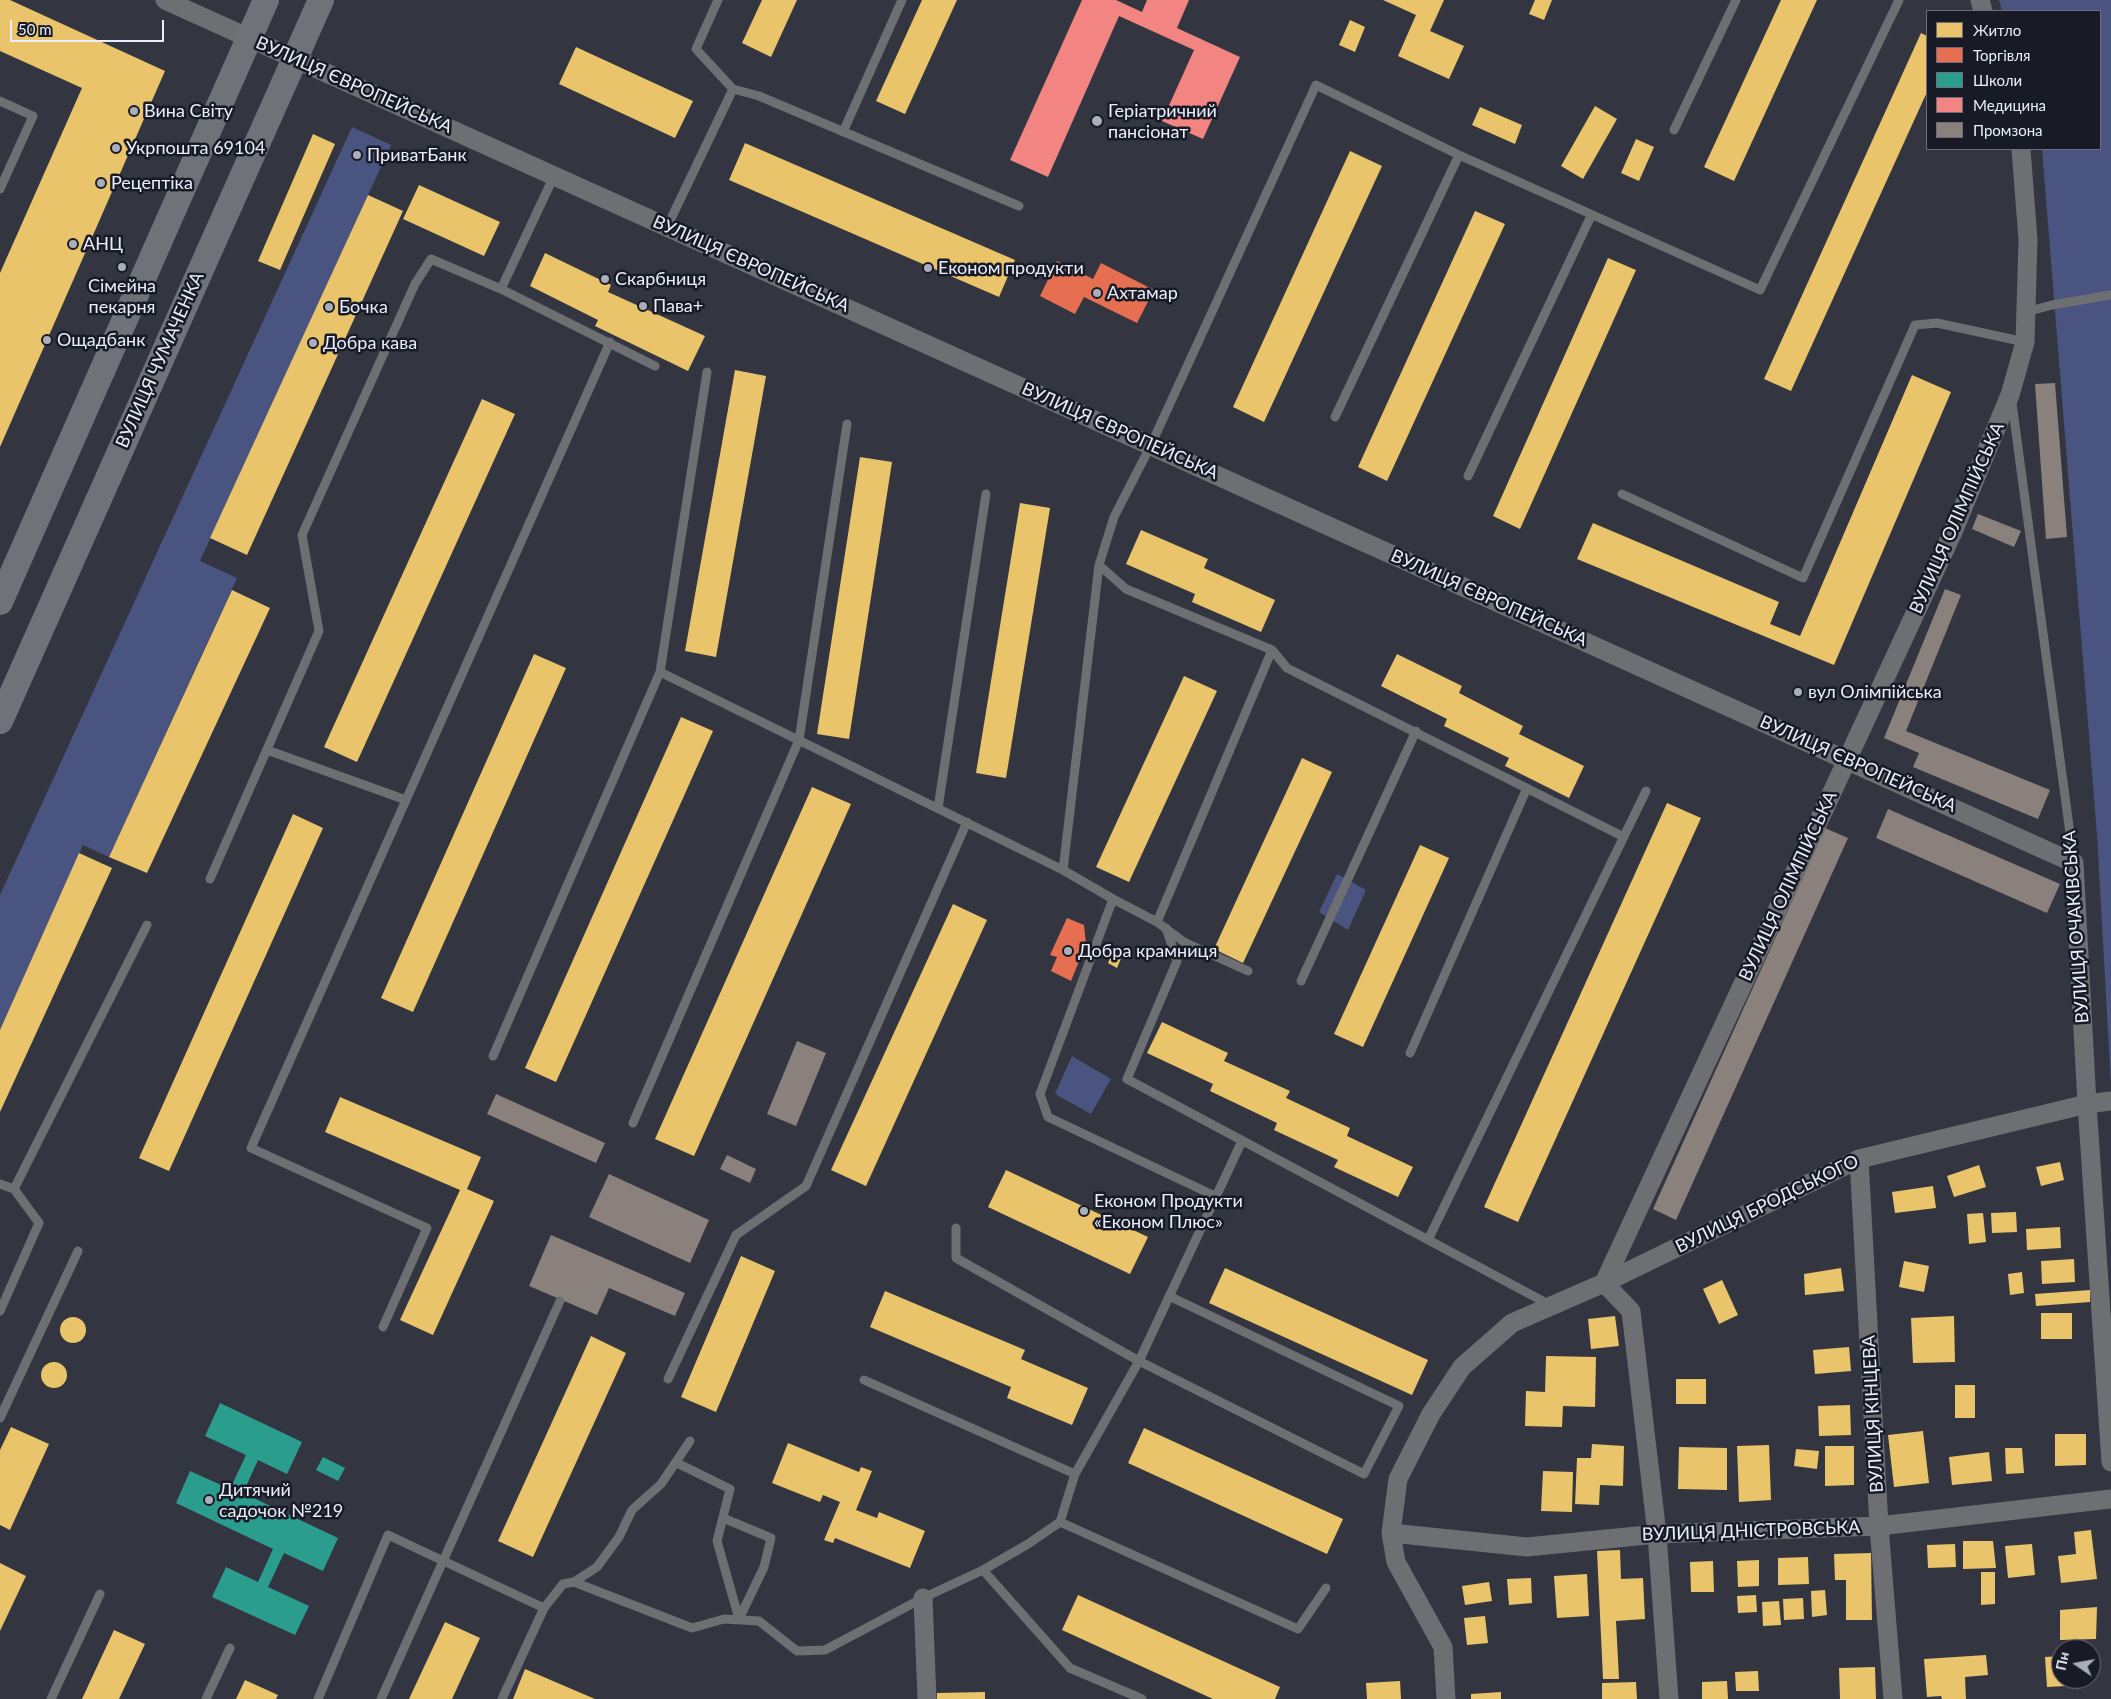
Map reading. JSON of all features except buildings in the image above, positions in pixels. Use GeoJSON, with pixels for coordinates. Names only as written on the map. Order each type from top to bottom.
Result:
{"type":"FeatureCollection","features":[{"type":"Feature","properties":{"kind":"street","name":"ВУЛИЦЯ ЄВРОПЕЙСЬКА"},"geometry":{"type":"LineString","coordinates":[[165,0],[2074,863]]}},
{"type":"Feature","properties":{"kind":"street"},"geometry":{"type":"LineString","coordinates":[[0,602],[266,0]]}},
{"type":"Feature","properties":{"kind":"street","name":"ВУЛИЦЯ ЧУМАЧЕНКА"},"geometry":{"type":"LineString","coordinates":[[0,721],[321,0]]}},
{"type":"Feature","properties":{"kind":"street","name":"ВУЛИЦЯ ОЛІМПІЙСЬКА"},"geometry":{"type":"LineString","coordinates":[[1604,1283],[1952,534],[2010,395],[2025,342],[2028,240],[2021,150]]}},
{"type":"Feature","properties":{"kind":"street","name":"ВУЛИЦЯ ОЧАКІВСЬКА"},"geometry":{"type":"LineString","coordinates":[[2074,863],[2087,1104],[2106,1306],[2111,1462]]}},
{"type":"Feature","properties":{"kind":"street","name":"ВУЛИЦЯ БРОДСЬКОГО"},"geometry":{"type":"LineString","coordinates":[[1604,1283],[1859,1159],[2087,1104],[2111,1101]]}},
{"type":"Feature","properties":{"kind":"street","name":"ВУЛИЦЯ КІНЦЕВА"},"geometry":{"type":"LineString","coordinates":[[1859,1159],[1879,1526],[1893,1699]]}},
{"type":"Feature","properties":{"kind":"street"},"geometry":{"type":"LineString","coordinates":[[1446,1699],[1443,1647],[1396,1562],[1391,1533],[1398,1480],[1431,1414],[1462,1367],[1512,1323],[1604,1283],[1631,1311],[1657,1534],[1669,1699]]}},
{"type":"Feature","properties":{"kind":"street","name":"ВУЛИЦЯ ДНІСТРОВСЬКА"},"geometry":{"type":"LineString","coordinates":[[1391,1533],[1527,1546],[1657,1534],[1879,1526],[2111,1499]]}},
{"type":"Feature","properties":{"kind":"street"},"geometry":{"type":"LineString","coordinates":[[923,1598],[927,1699]]}},
{"type":"Feature","properties":{"kind":"lane"},"geometry":{"type":"LineString","coordinates":[[718,0],[696,49],[733,89],[759,96],[1019,206]]}},
{"type":"Feature","properties":{"kind":"lane"},"geometry":{"type":"LineString","coordinates":[[843,132],[902,0]]}},
{"type":"Feature","properties":{"kind":"lane"},"geometry":{"type":"LineString","coordinates":[[1674,130],[1736,0]]}},
{"type":"Feature","properties":{"kind":"lane"},"geometry":{"type":"LineString","coordinates":[[1063,870],[1099,565],[1114,517],[1150,445],[1316,85],[1459,155],[1591,216],[1760,290],[1899,0]]}},
{"type":"Feature","properties":{"kind":"lane"},"geometry":{"type":"LineString","coordinates":[[667,227],[733,89]]}},
{"type":"Feature","properties":{"kind":"lane"},"geometry":{"type":"LineString","coordinates":[[0,101],[33,116],[0,189]]}},
{"type":"Feature","properties":{"kind":"lane"},"geometry":{"type":"LineString","coordinates":[[1335,417],[1459,155]]}},
{"type":"Feature","properties":{"kind":"lane"},"geometry":{"type":"LineString","coordinates":[[501,289],[554,176]]}},
{"type":"Feature","properties":{"kind":"lane"},"geometry":{"type":"LineString","coordinates":[[1468,476],[1591,216]]}},
{"type":"Feature","properties":{"kind":"lane"},"geometry":{"type":"LineString","coordinates":[[210,879],[320,631],[302,534],[415,284],[431,259],[501,289],[655,366]]}},
{"type":"Feature","properties":{"kind":"lane"},"geometry":{"type":"LineString","coordinates":[[2026,312],[2052,305],[2111,295]]}},
{"type":"Feature","properties":{"kind":"lane"},"geometry":{"type":"LineString","coordinates":[[1622,494],[1803,578],[1915,325],[1937,323],[2025,342]]}},
{"type":"Feature","properties":{"kind":"lane"},"geometry":{"type":"LineString","coordinates":[[383,1327],[427,1228],[251,1148],[610,342]]}},
{"type":"Feature","properties":{"kind":"lane"},"geometry":{"type":"LineString","coordinates":[[493,1056],[660,672],[707,372]]}},
{"type":"Feature","properties":{"kind":"lane","name":"ВУЛИЦЯ ОЧАКІВСЬКА"},"geometry":{"type":"LineString","coordinates":[[2010,395],[2074,863]]}},
{"type":"Feature","properties":{"kind":"lane"},"geometry":{"type":"LineString","coordinates":[[633,1123],[799,740],[847,424]]}},
{"type":"Feature","properties":{"kind":"lane"},"geometry":{"type":"LineString","coordinates":[[938,808],[986,494]]}},
{"type":"Feature","properties":{"kind":"lane"},"geometry":{"type":"LineString","coordinates":[[1099,565],[1126,589],[1272,650],[1287,668],[1416,731],[1624,838]]}},
{"type":"Feature","properties":{"kind":"lane"},"geometry":{"type":"LineString","coordinates":[[1157,922],[1272,650]]}},
{"type":"Feature","properties":{"kind":"lane"},"geometry":{"type":"LineString","coordinates":[[660,672],[1063,870],[1157,922],[1184,942],[1248,971]]}},
{"type":"Feature","properties":{"kind":"lane"},"geometry":{"type":"LineString","coordinates":[[1301,981],[1416,731]]}},
{"type":"Feature","properties":{"kind":"lane"},"geometry":{"type":"LineString","coordinates":[[267,750],[406,800]]}},
{"type":"Feature","properties":{"kind":"lane"},"geometry":{"type":"LineString","coordinates":[[1410,1053],[1527,788]]}},
{"type":"Feature","properties":{"kind":"lane"},"geometry":{"type":"LineString","coordinates":[[1428,1240],[1646,791]]}},
{"type":"Feature","properties":{"kind":"lane"},"geometry":{"type":"LineString","coordinates":[[668,1379],[736,1235],[806,1186],[967,822]]}},
{"type":"Feature","properties":{"kind":"lane"},"geometry":{"type":"LineString","coordinates":[[1113,899],[1040,1094],[1048,1117],[1217,1196]]}},
{"type":"Feature","properties":{"kind":"lane"},"geometry":{"type":"LineString","coordinates":[[14,1189],[147,925]]}},
{"type":"Feature","properties":{"kind":"lane"},"geometry":{"type":"LineString","coordinates":[[1166,928],[1177,961],[1127,1079],[1552,1306]]}},
{"type":"Feature","properties":{"kind":"lane"},"geometry":{"type":"LineString","coordinates":[[574,1582],[692,1628],[724,1619],[759,1621],[797,1651],[825,1650],[923,1598],[983,1570],[1028,1544],[1060,1522],[1075,1474],[1140,1361],[1242,1141]]}},
{"type":"Feature","properties":{"kind":"lane"},"geometry":{"type":"LineString","coordinates":[[0,1184],[14,1189],[39,1223],[0,1311]]}},
{"type":"Feature","properties":{"kind":"lane"},"geometry":{"type":"LineString","coordinates":[[956,1228],[956,1258],[1140,1361],[1364,1474],[1399,1406],[1169,1296]]}},
{"type":"Feature","properties":{"kind":"lane"},"geometry":{"type":"LineString","coordinates":[[0,1418],[78,1251]]}},
{"type":"Feature","properties":{"kind":"lane"},"geometry":{"type":"LineString","coordinates":[[381,1699],[444,1563],[560,1302]]}},
{"type":"Feature","properties":{"kind":"lane"},"geometry":{"type":"LineString","coordinates":[[864,1380],[1075,1474]]}},
{"type":"Feature","properties":{"kind":"lane"},"geometry":{"type":"LineString","coordinates":[[502,1699],[544,1608],[563,1584],[574,1582],[596,1567],[619,1537],[632,1510],[661,1484],[677,1463],[690,1441]]}},
{"type":"Feature","properties":{"kind":"lane"},"geometry":{"type":"LineString","coordinates":[[677,1463],[730,1489],[717,1541],[739,1619]]}},
{"type":"Feature","properties":{"kind":"lane"},"geometry":{"type":"LineString","coordinates":[[723,1518],[771,1538],[764,1567],[739,1619]]}},
{"type":"Feature","properties":{"kind":"lane"},"geometry":{"type":"LineString","coordinates":[[1060,1522],[1298,1629],[1326,1588]]}},
{"type":"Feature","properties":{"kind":"lane"},"geometry":{"type":"LineString","coordinates":[[318,1699],[388,1535],[444,1563],[544,1608]]}},
{"type":"Feature","properties":{"kind":"lane"},"geometry":{"type":"LineString","coordinates":[[983,1570],[1070,1668],[1142,1699]]}},
{"type":"Feature","properties":{"kind":"lane"},"geometry":{"type":"LineString","coordinates":[[51,1699],[100,1594]]}},
{"type":"Feature","properties":{"kind":"lane"},"geometry":{"type":"LineString","coordinates":[[206,1699],[230,1648]]}},
{"type":"Feature","properties":{"kind":"shaded area"},"geometry":{"type":"Polygon","coordinates":[[[1999,0],[2111,0],[2111,1085],[2097,835],[2042,150],[2101,150],[2101,10],[2002,10],[1999,0]]]}},
{"type":"Feature","properties":{"kind":"shaded area"},"geometry":{"type":"Polygon","coordinates":[[[352,127],[391,145],[200,561],[237,578],[109,857],[83,845],[0,1030],[0,895],[352,127]]]}},
{"type":"Feature","properties":{"kind":"shaded area"},"geometry":{"type":"Polygon","coordinates":[[[1337,874],[1366,890],[1348,930],[1319,912],[1337,874]]]}},
{"type":"Feature","properties":{"kind":"shaded area"},"geometry":{"type":"Polygon","coordinates":[[[1072,1056],[1111,1079],[1091,1114],[1055,1094],[1072,1056]]]}},
{"type":"Feature","properties":{"kind":"place","name":"Вина Світу"},"geometry":{"type":"Point","coordinates":[134,111]}},
{"type":"Feature","properties":{"kind":"place","name":"Геріатричний пансіонат"},"geometry":{"type":"Point","coordinates":[1097,121]}},
{"type":"Feature","properties":{"kind":"place","name":"Укрпошта 69104"},"geometry":{"type":"Point","coordinates":[116,148]}},
{"type":"Feature","properties":{"kind":"place","name":"ПриватБанк"},"geometry":{"type":"Point","coordinates":[357,155]}},
{"type":"Feature","properties":{"kind":"place","name":"Рецептіка"},"geometry":{"type":"Point","coordinates":[101,183]}},
{"type":"Feature","properties":{"kind":"place","name":"АНЦ"},"geometry":{"type":"Point","coordinates":[73,244]}},
{"type":"Feature","properties":{"kind":"place","name":"Сімейна пекарня"},"geometry":{"type":"Point","coordinates":[122,267]}},
{"type":"Feature","properties":{"kind":"place","name":"Економ продукти"},"geometry":{"type":"Point","coordinates":[928,268]}},
{"type":"Feature","properties":{"kind":"place","name":"Скарбниця"},"geometry":{"type":"Point","coordinates":[605,279]}},
{"type":"Feature","properties":{"kind":"place","name":"Ахтамар"},"geometry":{"type":"Point","coordinates":[1097,293]}},
{"type":"Feature","properties":{"kind":"place","name":"Пава+"},"geometry":{"type":"Point","coordinates":[643,306]}},
{"type":"Feature","properties":{"kind":"place","name":"Бочка"},"geometry":{"type":"Point","coordinates":[329,307]}},
{"type":"Feature","properties":{"kind":"place","name":"Ощадбанк"},"geometry":{"type":"Point","coordinates":[47,340]}},
{"type":"Feature","properties":{"kind":"place","name":"Добра кава"},"geometry":{"type":"Point","coordinates":[313,343]}},
{"type":"Feature","properties":{"kind":"place","name":"вул Олімпійська"},"geometry":{"type":"Point","coordinates":[1798,692]}},
{"type":"Feature","properties":{"kind":"place","name":"Добра крамниця"},"geometry":{"type":"Point","coordinates":[1068,951]}},
{"type":"Feature","properties":{"kind":"place","name":"Економ Продукти «Економ Плюс»"},"geometry":{"type":"Point","coordinates":[1084,1211]}},
{"type":"Feature","properties":{"kind":"place","name":"Дитячий садочок №219"},"geometry":{"type":"Point","coordinates":[209,1500]}}]}
